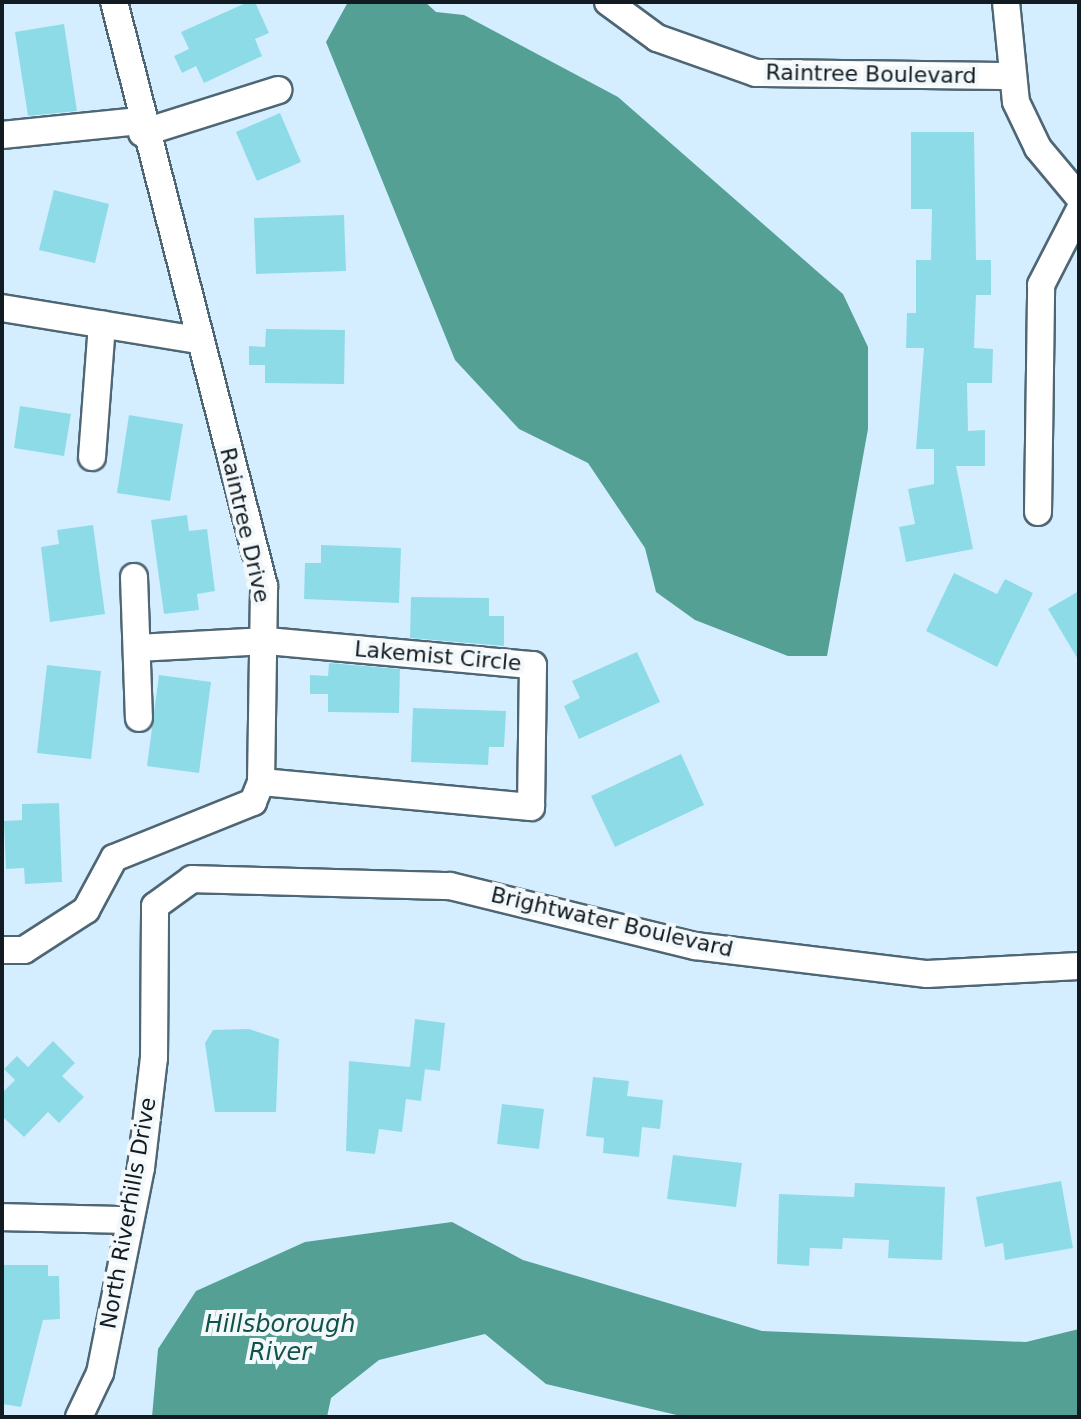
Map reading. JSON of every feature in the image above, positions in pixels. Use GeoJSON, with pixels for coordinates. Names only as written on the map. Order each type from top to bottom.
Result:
{"type":"FeatureCollection","features":[{"type":"Feature","properties":{"kind":"street","name":"Raintree Drive"},"geometry":{"type":"LineString","coordinates":[[114,2],[141,127],[264,586],[267,641],[261,782]]}},
{"type":"Feature","properties":{"kind":"street","name":"Raintree Boulevard"},"geometry":{"type":"LineString","coordinates":[[608,2],[657,38],[756,73],[1009,76],[1038,148],[1079,197]]}},
{"type":"Feature","properties":{"kind":"street"},"geometry":{"type":"LineString","coordinates":[[1006,2],[1009,76]]}},
{"type":"Feature","properties":{"kind":"street"},"geometry":{"type":"LineString","coordinates":[[2,135],[141,127],[278,90]]}},
{"type":"Feature","properties":{"kind":"street"},"geometry":{"type":"LineString","coordinates":[[1038,512],[1041,285],[1079,211]]}},
{"type":"Feature","properties":{"kind":"street"},"geometry":{"type":"LineString","coordinates":[[2,308],[198,340]]}},
{"type":"Feature","properties":{"kind":"street"},"geometry":{"type":"LineString","coordinates":[[92,457],[102,324]]}},
{"type":"Feature","properties":{"kind":"street"},"geometry":{"type":"LineString","coordinates":[[134,577],[139,718]]}},
{"type":"Feature","properties":{"kind":"street"},"geometry":{"type":"LineString","coordinates":[[137,648],[267,641]]}},
{"type":"Feature","properties":{"kind":"street","name":"Lakemist Circle"},"geometry":{"type":"LineString","coordinates":[[261,782],[531,807],[533,665],[267,641]]}},
{"type":"Feature","properties":{"kind":"street"},"geometry":{"type":"LineString","coordinates":[[2,950],[24,950],[86,910],[114,858],[253,802],[261,782]]}},
{"type":"Feature","properties":{"kind":"street","name":"Brightwater Boulevard"},"geometry":{"type":"LineString","coordinates":[[192,879],[450,886],[695,946],[927,974],[1079,966]]}},
{"type":"Feature","properties":{"kind":"street","name":"North Riverhills Drive"},"geometry":{"type":"LineString","coordinates":[[79,1417],[100,1373],[154,1058],[155,906],[192,879]]}},
{"type":"Feature","properties":{"kind":"street"},"geometry":{"type":"LineString","coordinates":[[2,1217],[127,1220]]}},
{"type":"Feature","properties":{"kind":"water"},"geometry":{"type":"Polygon","coordinates":[[[348,2],[425,2],[436,12],[464,15],[618,97],[843,294],[868,347],[868,429],[827,656],[788,656],[695,620],[656,592],[645,548],[588,463],[519,429],[455,360],[326,42],[348,2]]]}},
{"type":"Feature","properties":{"kind":"water","name":"Hillsborough River"},"geometry":{"type":"Polygon","coordinates":[[[452,1222],[523,1260],[762,1331],[1026,1342],[1079,1329],[1079,1417],[685,1417],[546,1384],[485,1334],[379,1360],[331,1398],[327,1417],[152,1417],[158,1349],[196,1291],[305,1242],[452,1222]]]}},
{"type":"Feature","properties":{"kind":"building"},"geometry":{"type":"Polygon","coordinates":[[[248,2],[255,2],[269,33],[255,39],[262,56],[204,83],[196,66],[182,73],[174,56],[189,49],[181,32],[248,2]]]}},
{"type":"Feature","properties":{"kind":"building"},"geometry":{"type":"Polygon","coordinates":[[[64,24],[77,111],[28,116],[15,32],[64,24]]]}},
{"type":"Feature","properties":{"kind":"building"},"geometry":{"type":"Polygon","coordinates":[[[280,113],[301,162],[257,181],[236,132],[280,113]]]}},
{"type":"Feature","properties":{"kind":"building"},"geometry":{"type":"Polygon","coordinates":[[[911,132],[974,132],[976,260],[991,260],[991,295],[976,295],[974,348],[993,349],[992,383],[967,383],[968,431],[985,430],[985,466],[956,466],[973,549],[906,562],[899,527],[915,524],[908,489],[934,484],[934,449],[916,449],[924,348],[906,348],[907,313],[916,313],[916,260],[931,260],[932,209],[911,209],[911,132]]]}},
{"type":"Feature","properties":{"kind":"building"},"geometry":{"type":"Polygon","coordinates":[[[54,190],[109,204],[95,263],[39,250],[54,190]]]}},
{"type":"Feature","properties":{"kind":"building"},"geometry":{"type":"Polygon","coordinates":[[[344,215],[346,271],[256,274],[254,218],[344,215]]]}},
{"type":"Feature","properties":{"kind":"building"},"geometry":{"type":"Polygon","coordinates":[[[266,329],[345,330],[344,384],[265,383],[265,365],[249,365],[249,346],[265,347],[266,329]]]}},
{"type":"Feature","properties":{"kind":"building"},"geometry":{"type":"Polygon","coordinates":[[[20,406],[71,414],[64,456],[14,448],[20,406]]]}},
{"type":"Feature","properties":{"kind":"building"},"geometry":{"type":"Polygon","coordinates":[[[129,415],[183,424],[170,501],[117,493],[129,415]]]}},
{"type":"Feature","properties":{"kind":"building"},"geometry":{"type":"Polygon","coordinates":[[[187,515],[189,531],[207,529],[215,591],[197,594],[199,610],[164,614],[151,520],[187,515]]]}},
{"type":"Feature","properties":{"kind":"building"},"geometry":{"type":"Polygon","coordinates":[[[93,525],[105,614],[50,622],[41,547],[59,544],[57,530],[93,525]]]}},
{"type":"Feature","properties":{"kind":"building"},"geometry":{"type":"Polygon","coordinates":[[[321,545],[401,548],[399,603],[304,599],[305,563],[321,563],[321,545]]]}},
{"type":"Feature","properties":{"kind":"building"},"geometry":{"type":"Polygon","coordinates":[[[954,573],[997,594],[1005,579],[1033,593],[997,667],[926,631],[954,573]]]}},
{"type":"Feature","properties":{"kind":"building"},"geometry":{"type":"Polygon","coordinates":[[[1079,591],[1079,661],[1048,609],[1079,591]]]}},
{"type":"Feature","properties":{"kind":"building"},"geometry":{"type":"Polygon","coordinates":[[[411,597],[489,598],[489,616],[504,616],[504,646],[410,638],[411,597]]]}},
{"type":"Feature","properties":{"kind":"building"},"geometry":{"type":"Polygon","coordinates":[[[637,652],[660,702],[579,739],[564,706],[580,698],[572,681],[637,652]]]}},
{"type":"Feature","properties":{"kind":"building"},"geometry":{"type":"Polygon","coordinates":[[[329,663],[400,669],[399,713],[328,712],[328,694],[310,694],[310,675],[328,676],[329,663]]]}},
{"type":"Feature","properties":{"kind":"building"},"geometry":{"type":"Polygon","coordinates":[[[47,665],[101,671],[91,759],[37,753],[47,665]]]}},
{"type":"Feature","properties":{"kind":"building"},"geometry":{"type":"Polygon","coordinates":[[[159,675],[211,682],[199,773],[147,766],[159,675]]]}},
{"type":"Feature","properties":{"kind":"building"},"geometry":{"type":"Polygon","coordinates":[[[413,708],[506,711],[504,747],[489,747],[488,765],[411,762],[413,708]]]}},
{"type":"Feature","properties":{"kind":"building"},"geometry":{"type":"Polygon","coordinates":[[[681,754],[704,805],[615,847],[591,796],[681,754]]]}},
{"type":"Feature","properties":{"kind":"building"},"geometry":{"type":"Polygon","coordinates":[[[59,803],[62,882],[25,884],[24,868],[6,869],[4,821],[22,820],[22,804],[59,803]]]}},
{"type":"Feature","properties":{"kind":"building"},"geometry":{"type":"Polygon","coordinates":[[[415,1019],[445,1023],[440,1071],[425,1069],[421,1101],[406,1099],[402,1132],[379,1129],[375,1154],[346,1151],[349,1061],[410,1067],[415,1019]]]}},
{"type":"Feature","properties":{"kind":"building"},"geometry":{"type":"Polygon","coordinates":[[[249,1029],[279,1039],[276,1112],[215,1112],[205,1043],[213,1030],[249,1029]]]}},
{"type":"Feature","properties":{"kind":"building"},"geometry":{"type":"Polygon","coordinates":[[[53,1041],[75,1063],[62,1076],[84,1097],[59,1123],[48,1112],[24,1137],[2,1116],[2,1093],[15,1080],[4,1069],[17,1056],[28,1067],[53,1041]]]}},
{"type":"Feature","properties":{"kind":"building"},"geometry":{"type":"Polygon","coordinates":[[[593,1077],[629,1081],[627,1096],[663,1100],[660,1129],[642,1127],[639,1157],[603,1153],[604,1138],[586,1136],[593,1077]]]}},
{"type":"Feature","properties":{"kind":"building"},"geometry":{"type":"Polygon","coordinates":[[[502,1104],[544,1109],[539,1149],[497,1144],[502,1104]]]}},
{"type":"Feature","properties":{"kind":"building"},"geometry":{"type":"Polygon","coordinates":[[[673,1155],[742,1163],[736,1207],[667,1199],[673,1155]]]}},
{"type":"Feature","properties":{"kind":"building"},"geometry":{"type":"Polygon","coordinates":[[[1061,1181],[1073,1248],[1005,1260],[1003,1243],[985,1247],[976,1197],[1061,1181]]]}},
{"type":"Feature","properties":{"kind":"building"},"geometry":{"type":"Polygon","coordinates":[[[855,1183],[945,1187],[942,1260],[888,1258],[889,1240],[843,1238],[842,1249],[810,1248],[809,1266],[777,1264],[779,1194],[854,1197],[855,1183]]]}},
{"type":"Feature","properties":{"kind":"building"},"geometry":{"type":"Polygon","coordinates":[[[2,1265],[48,1265],[48,1276],[59,1276],[60,1319],[43,1320],[21,1407],[2,1404],[2,1265]]]}}]}
